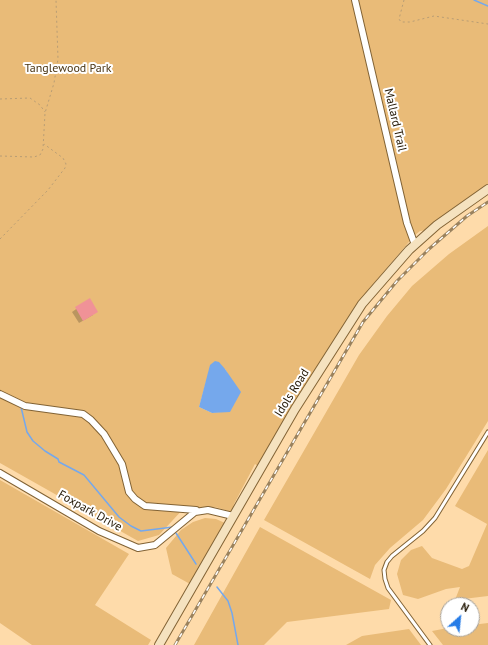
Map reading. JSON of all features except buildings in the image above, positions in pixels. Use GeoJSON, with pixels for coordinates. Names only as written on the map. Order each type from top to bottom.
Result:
{"type":"FeatureCollection","features":[{"type":"Feature","properties":{"kind":"street","name":"Mallard Trail"},"geometry":{"type":"LineString","coordinates":[[355,0],[407,223],[415,245]]}},
{"type":"Feature","properties":{"kind":"street","name":"Idols Road"},"geometry":{"type":"LineString","coordinates":[[159,645],[295,409],[362,304],[415,245],[454,213],[488,189]]}},
{"type":"Feature","properties":{"kind":"street"},"geometry":{"type":"LineString","coordinates":[[0,394],[25,406],[83,414],[91,420],[104,434],[122,464],[128,492],[145,506],[202,510],[233,516]]}},
{"type":"Feature","properties":{"kind":"street","name":"Foxpark Drive"},"geometry":{"type":"LineString","coordinates":[[0,473],[99,531],[138,548],[148,548],[155,545],[190,514],[202,510]]}},
{"type":"Feature","properties":{"kind":"lane"},"geometry":{"type":"LineString","coordinates":[[430,645],[388,588],[384,570],[387,562],[392,556],[423,531],[435,518],[488,432]]}},
{"type":"Feature","properties":{"kind":"path"},"geometry":{"type":"LineString","coordinates":[[0,156],[34,157],[40,155],[44,144],[46,113],[54,83],[58,59],[56,0]]}},
{"type":"Feature","properties":{"kind":"path"},"geometry":{"type":"LineString","coordinates":[[404,0],[399,18],[401,22],[410,22],[434,16],[488,24]]}},
{"type":"Feature","properties":{"kind":"path"},"geometry":{"type":"LineString","coordinates":[[0,99],[30,98],[40,105],[46,113]]}},
{"type":"Feature","properties":{"kind":"path"},"geometry":{"type":"LineString","coordinates":[[0,240],[48,190],[65,168],[66,164],[63,158],[44,144]]}},
{"type":"Feature","properties":{"kind":"green space","name":"Tanglewood Park"},"geometry":{"type":"Polygon","coordinates":[[[0,0],[488,0],[488,184],[448,212],[427,230],[420,231],[414,236],[369,289],[324,355],[259,467],[255,464],[234,504],[232,512],[215,507],[185,507],[159,535],[138,541],[0,463],[0,0]],[[225,369],[206,382],[199,407],[212,413],[221,412],[229,376],[225,369]]]}},
{"type":"Feature","properties":{"kind":"green space"},"geometry":{"type":"Polygon","coordinates":[[[488,226],[488,421],[446,489],[423,520],[390,548],[375,565],[370,579],[264,520],[359,355],[387,316],[412,286],[449,254],[488,226]]]}},
{"type":"Feature","properties":{"kind":"green space"},"geometry":{"type":"Polygon","coordinates":[[[488,450],[488,596],[456,597],[460,587],[446,589],[418,599],[403,595],[397,574],[401,560],[411,550],[422,546],[432,558],[462,569],[469,566],[487,524],[455,506],[488,450]]]}},
{"type":"Feature","properties":{"kind":"green space"},"geometry":{"type":"Polygon","coordinates":[[[0,480],[129,554],[95,605],[151,640],[148,645],[32,645],[0,623],[0,480]]]}},
{"type":"Feature","properties":{"kind":"green space"},"geometry":{"type":"Polygon","coordinates":[[[205,518],[216,519],[225,523],[190,584],[172,574],[166,548],[181,530],[193,522],[205,518]]]}},
{"type":"Feature","properties":{"kind":"green space"},"geometry":{"type":"Polygon","coordinates":[[[260,527],[391,600],[389,609],[287,622],[264,645],[194,645],[260,527]]]}},
{"type":"Feature","properties":{"kind":"green space"},"geometry":{"type":"Polygon","coordinates":[[[488,623],[488,645],[443,645],[432,631],[440,630],[440,637],[480,637],[480,624],[488,623]]]}},
{"type":"Feature","properties":{"kind":"green space"},"geometry":{"type":"Polygon","coordinates":[[[409,629],[421,645],[346,645],[362,636],[409,629]]]}},
{"type":"Feature","properties":{"kind":"water"},"geometry":{"type":"Polygon","coordinates":[[[215,361],[219,362],[225,369],[241,392],[230,412],[212,413],[199,407],[210,365],[215,361]]]}},
{"type":"Feature","properties":{"kind":"waterway"},"geometry":{"type":"LineString","coordinates":[[474,0],[488,6]]}},
{"type":"Feature","properties":{"kind":"waterway"},"geometry":{"type":"LineString","coordinates":[[21,407],[27,432],[33,441],[58,459],[59,462],[84,475],[119,517],[141,531],[173,527]]}},
{"type":"Feature","properties":{"kind":"waterway"},"geometry":{"type":"LineString","coordinates":[[176,533],[196,564]]}},
{"type":"Feature","properties":{"kind":"waterway"},"geometry":{"type":"LineString","coordinates":[[217,587],[228,601],[232,613],[238,645]]}},
{"type":"Feature","properties":{"kind":"railway"},"geometry":{"type":"LineString","coordinates":[[175,645],[363,322],[397,281],[429,249],[467,216],[488,202]]}}]}
